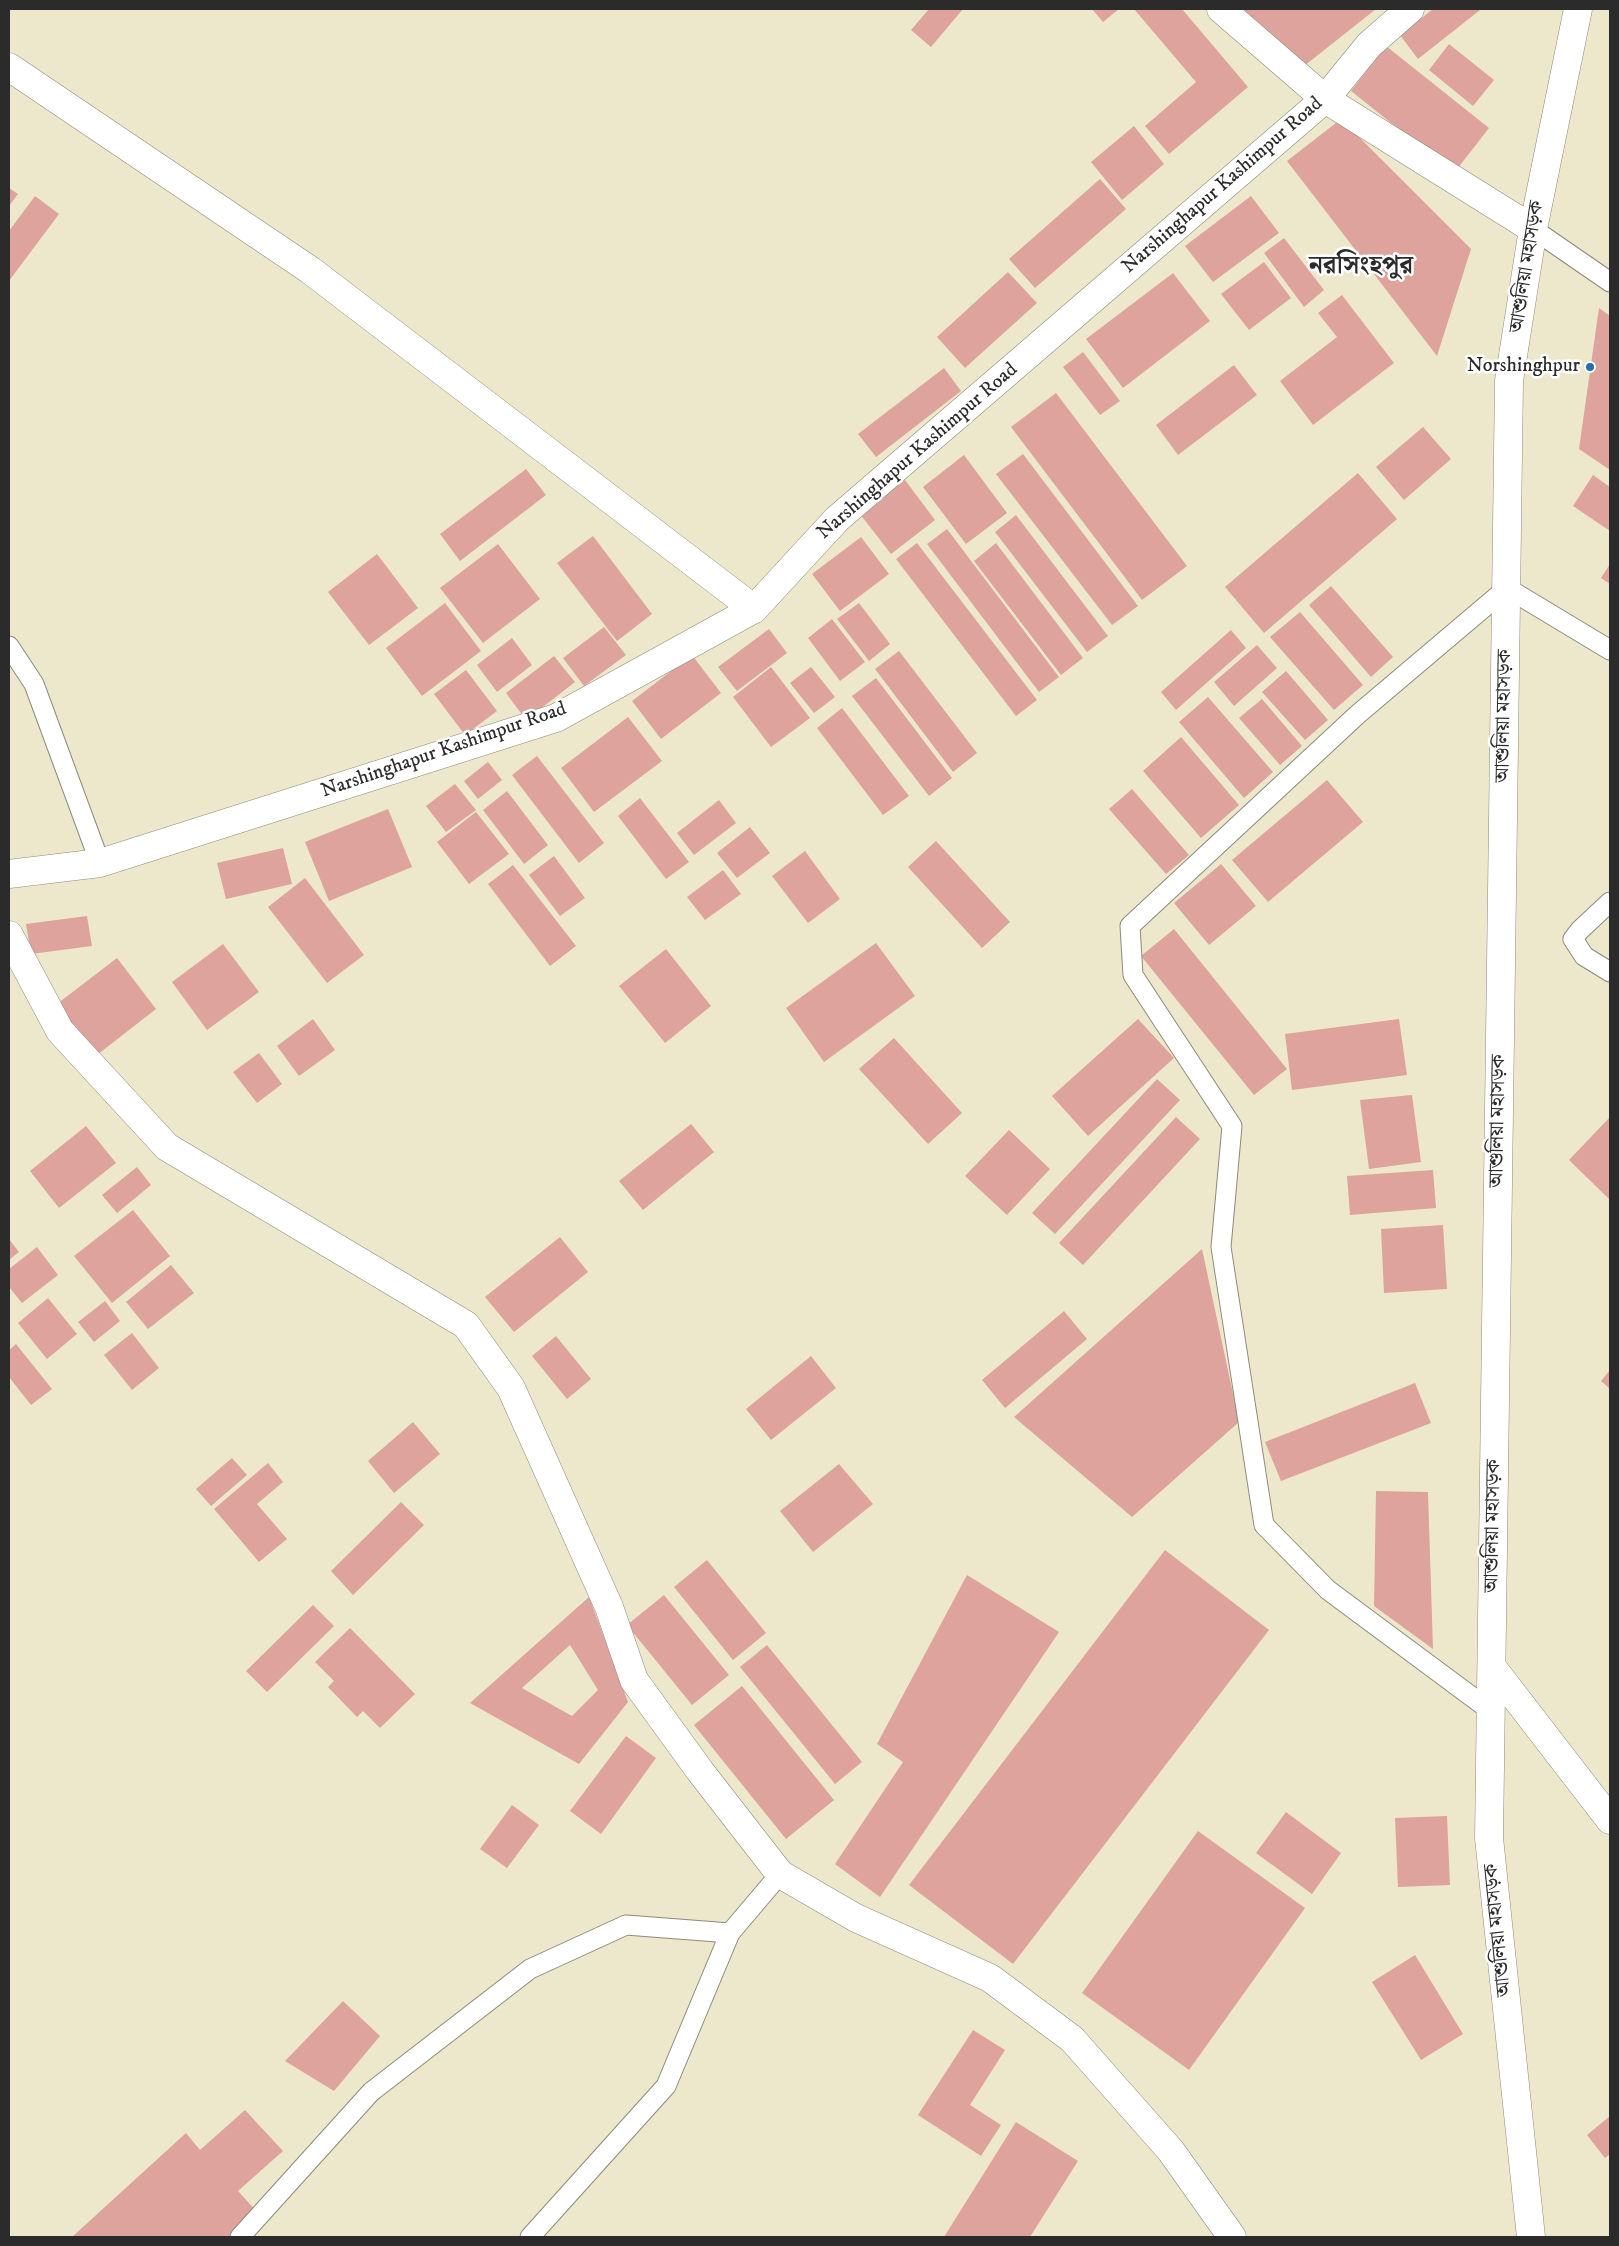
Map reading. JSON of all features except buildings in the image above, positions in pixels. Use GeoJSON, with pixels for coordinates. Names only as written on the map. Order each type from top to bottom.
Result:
{"type":"FeatureCollection","features":[{"type":"Feature","properties":{"kind":"main road"},"geometry":{"type":"LineString","coordinates":[[1221,9],[1325,99],[1533,229]]}},
{"type":"Feature","properties":{"kind":"main road","name":"Narshinghapur Kashimpur Road"},"geometry":{"type":"LineString","coordinates":[[9,874],[100,863],[556,718],[754,609],[837,518],[1325,99],[1369,45],[1410,9]]}},
{"type":"Feature","properties":{"kind":"main road","name":"আশুলিয়া মহাসড়ক"},"geometry":{"type":"LineString","coordinates":[[1531,2237],[1489,1838],[1509,381],[1533,229],[1578,9]]}},
{"type":"Feature","properties":{"kind":"main road"},"geometry":{"type":"LineString","coordinates":[[9,67],[310,270],[754,609]]}},
{"type":"Feature","properties":{"kind":"main road"},"geometry":{"type":"LineString","coordinates":[[9,935],[60,1031],[167,1147],[466,1325],[511,1388],[610,1607],[634,1680],[700,1771],[780,1874],[856,1918],[990,1978],[1072,2039],[1171,2151],[1232,2237]]}},
{"type":"Feature","properties":{"kind":"main road"},"geometry":{"type":"LineString","coordinates":[[1492,1667],[1610,1820]]}},
{"type":"Feature","properties":{"kind":"lane"},"geometry":{"type":"LineString","coordinates":[[1533,229],[1610,282]]}},
{"type":"Feature","properties":{"kind":"lane"},"geometry":{"type":"LineString","coordinates":[[1491,1711],[1328,1590],[1264,1525],[1221,1247],[1232,1126],[1133,975],[1130,926],[1357,714],[1507,588],[1610,650]]}},
{"type":"Feature","properties":{"kind":"lane"},"geometry":{"type":"LineString","coordinates":[[9,646],[34,684],[100,863]]}},
{"type":"Feature","properties":{"kind":"lane"},"geometry":{"type":"LineString","coordinates":[[1610,902],[1580,930],[1573,940],[1584,956],[1610,972]]}},
{"type":"Feature","properties":{"kind":"lane"},"geometry":{"type":"LineString","coordinates":[[530,2237],[666,2086],[730,1933],[780,1874]]}},
{"type":"Feature","properties":{"kind":"lane"},"geometry":{"type":"LineString","coordinates":[[240,2237],[371,2092],[530,1969],[626,1926],[730,1933]]}},
{"type":"Feature","properties":{"kind":"place","name":"Norshinghpur"},"geometry":{"type":"Point","coordinates":[1590,367]}},
{"type":"Feature","properties":{"kind":"district","name":"নরসিংহপুর"},"geometry":{"type":"Point","coordinates":[1361,268]}}]}
